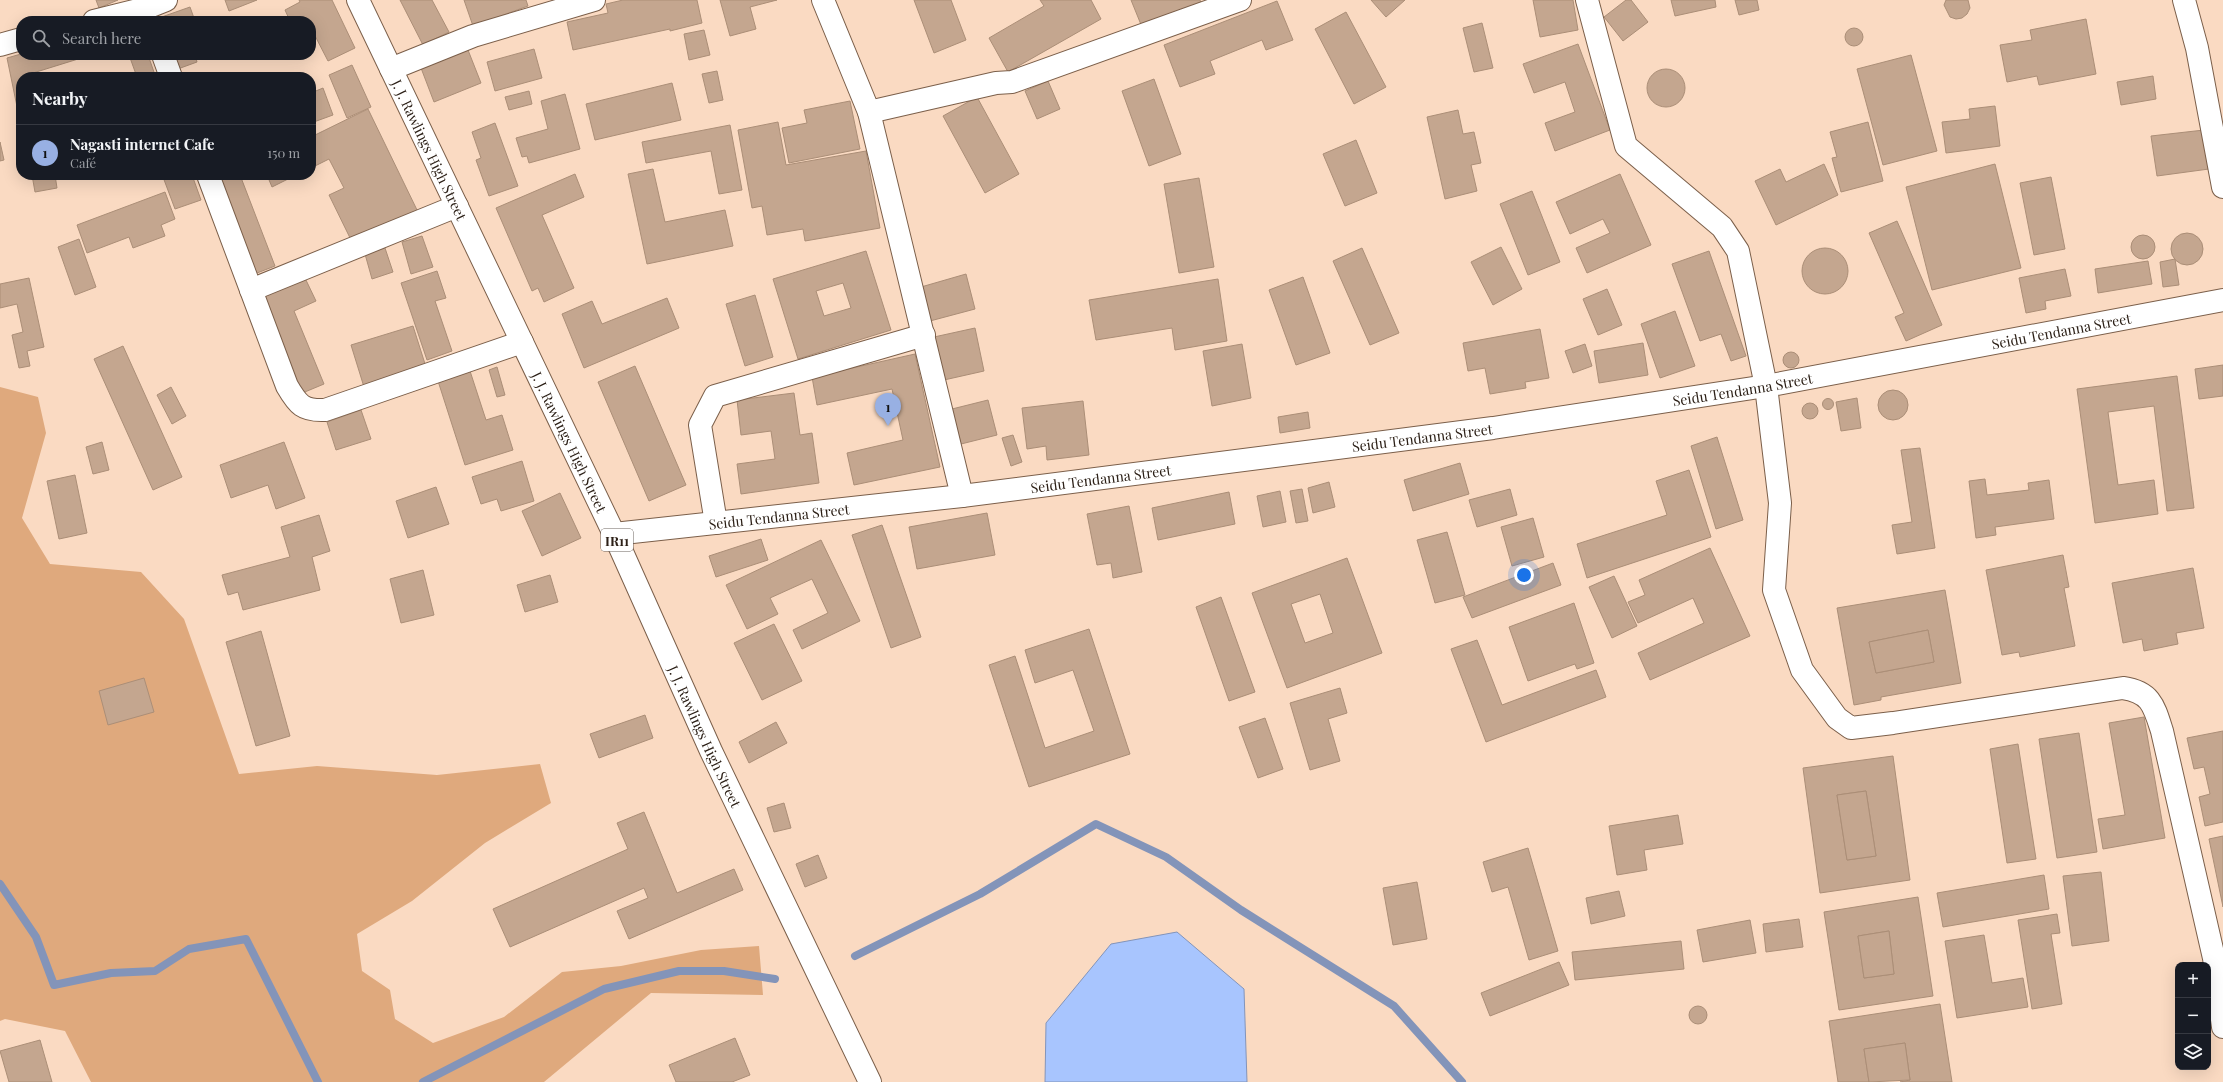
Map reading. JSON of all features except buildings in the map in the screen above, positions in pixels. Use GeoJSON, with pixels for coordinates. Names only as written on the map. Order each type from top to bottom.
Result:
{"type":"FeatureCollection","features":[{"type":"Feature","properties":{"kind":"street"},"geometry":{"type":"LineString","coordinates":[[148,15],[166,0]]}},
{"type":"Feature","properties":{"kind":"street","name":"J. J. Rawlings High Street"},"geometry":{"type":"LineString","coordinates":[[358,0],[614,534],[711,751],[870,1082]]}},
{"type":"Feature","properties":{"kind":"street"},"geometry":{"type":"LineString","coordinates":[[391,69],[473,36],[594,0]]}},
{"type":"Feature","properties":{"kind":"street"},"geometry":{"type":"LineString","coordinates":[[823,0],[869,112],[962,496]]}},
{"type":"Feature","properties":{"kind":"street"},"geometry":{"type":"LineString","coordinates":[[869,112],[996,83],[1012,82],[1240,0]]}},
{"type":"Feature","properties":{"kind":"street"},"geometry":{"type":"LineString","coordinates":[[1587,0],[1626,146],[1722,227],[1738,251],[1766,386],[1780,503],[1774,590],[1802,670],[1837,718],[1851,728],[2123,688],[2137,690],[2148,697],[2156,712],[2162,731],[2212,950],[2223,1026]]}},
{"type":"Feature","properties":{"kind":"street"},"geometry":{"type":"LineString","coordinates":[[2184,0],[2197,48],[2223,186]]}},
{"type":"Feature","properties":{"kind":"street"},"geometry":{"type":"LineString","coordinates":[[0,45],[16,40]]}},
{"type":"Feature","properties":{"kind":"street"},"geometry":{"type":"LineString","coordinates":[[165,60],[170,72]]}},
{"type":"Feature","properties":{"kind":"street"},"geometry":{"type":"LineString","coordinates":[[210,180],[287,386],[295,401],[309,410],[325,410],[522,342]]}},
{"type":"Feature","properties":{"kind":"street"},"geometry":{"type":"LineString","coordinates":[[251,290],[457,206]]}},
{"type":"Feature","properties":{"kind":"street","name":"Seidu Tendanna Street"},"geometry":{"type":"LineString","coordinates":[[614,534],[962,496],[1493,428],[1766,386],[2223,300]]}},
{"type":"Feature","properties":{"kind":"street"},"geometry":{"type":"LineString","coordinates":[[716,523],[700,425],[715,396],[924,335]]}},
{"type":"Feature","properties":{"kind":"shaded area"},"geometry":{"type":"Polygon","coordinates":[[[0,387],[38,397],[46,433],[22,518],[50,564],[141,572],[184,619],[239,774],[317,766],[437,775],[540,764],[551,803],[485,843],[412,901],[357,934],[362,971],[390,990],[395,1019],[433,1043],[504,1017],[562,972],[621,966],[701,950],[759,946],[763,995],[651,993],[544,1082],[91,1082],[65,1031],[5,1019],[0,1021],[0,387]]]}},
{"type":"Feature","properties":{"kind":"water"},"geometry":{"type":"Polygon","coordinates":[[[1177,932],[1244,989],[1247,1082],[1045,1082],[1046,1023],[1111,944],[1177,932]]]}},
{"type":"Feature","properties":{"kind":"waterway"},"geometry":{"type":"LineString","coordinates":[[855,956],[980,894],[1096,824],[1166,857],[1241,910],[1394,1006],[1462,1082]]}},
{"type":"Feature","properties":{"kind":"waterway"},"geometry":{"type":"LineString","coordinates":[[0,884],[36,937],[54,985],[111,973],[155,971],[189,949],[246,939],[318,1082]]}},
{"type":"Feature","properties":{"kind":"waterway"},"geometry":{"type":"LineString","coordinates":[[423,1082],[604,989],[679,971],[724,971],[775,979]]}},
{"type":"Feature","properties":{"kind":"place","name":"Nagasti internet Cafe"},"geometry":{"type":"Point","coordinates":[888,426]}}]}
